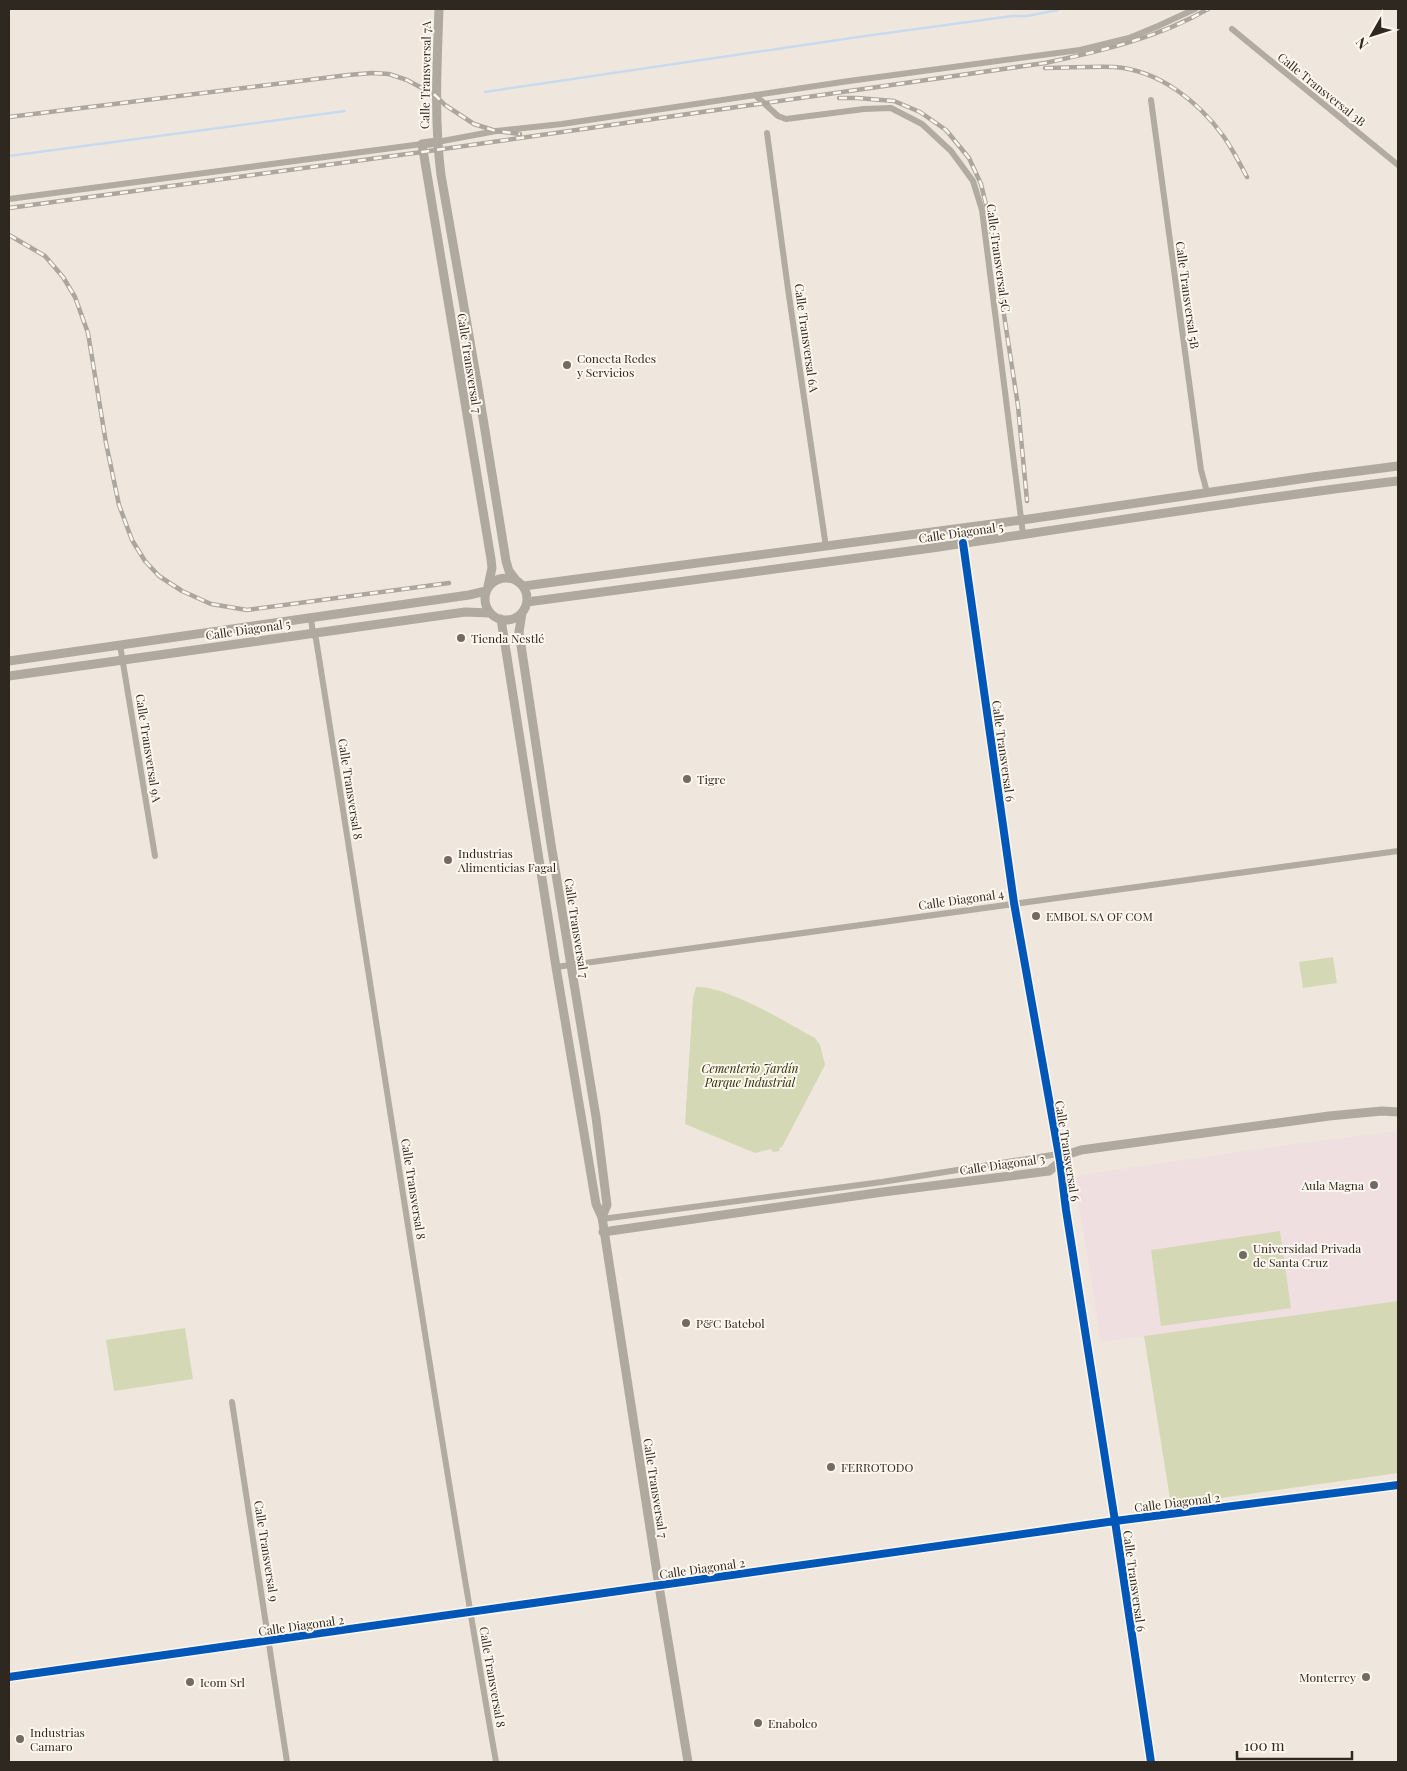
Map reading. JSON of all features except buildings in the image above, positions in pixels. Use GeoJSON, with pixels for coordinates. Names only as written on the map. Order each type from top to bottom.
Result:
{"type":"FeatureCollection","features":[{"type":"Feature","properties":{"kind":"street","name":"Calle Transversal 7A"},"geometry":{"type":"LineString","coordinates":[[437,142],[435,95],[439,9]]}},
{"type":"Feature","properties":{"kind":"street"},"geometry":{"type":"LineString","coordinates":[[9,199],[437,142],[496,131],[562,124],[1080,50],[1129,38],[1195,9]]}},
{"type":"Feature","properties":{"kind":"street","name":"Calle Transversal 3B"},"geometry":{"type":"LineString","coordinates":[[1232,29],[1398,166]]}},
{"type":"Feature","properties":{"kind":"street","name":"Calle Transversal 5C"},"geometry":{"type":"LineString","coordinates":[[755,95],[778,116],[786,119],[864,109],[891,108],[922,124],[952,151],[973,181],[982,210],[1023,534]]}},
{"type":"Feature","properties":{"kind":"street","name":"Calle Transversal 5B"},"geometry":{"type":"LineString","coordinates":[[1151,100],[1201,470],[1207,492]]}},
{"type":"Feature","properties":{"kind":"street","name":"Calle Transversal 6A"},"geometry":{"type":"LineString","coordinates":[[768,133],[788,289],[826,546]]}},
{"type":"Feature","properties":{"kind":"street","name":"Calle Transversal 7"},"geometry":{"type":"LineString","coordinates":[[437,142],[506,561],[509,571],[516,580]]}},
{"type":"Feature","properties":{"kind":"street","name":"Calle Transversal 7"},"geometry":{"type":"LineString","coordinates":[[422,144],[491,559],[492,568],[487,589]]}},
{"type":"Feature","properties":{"kind":"street"},"geometry":{"type":"LineString","coordinates":[[434,213],[447,210]]}},
{"type":"Feature","properties":{"kind":"street"},"geometry":{"type":"LineString","coordinates":[[452,328],[468,326]]}},
{"type":"Feature","properties":{"kind":"street","name":"Calle Diagonal 5"},"geometry":{"type":"LineString","coordinates":[[524,586],[1022,520],[1398,466]]}},
{"type":"Feature","properties":{"kind":"street"},"geometry":{"type":"LineString","coordinates":[[476,472],[490,470]]}},
{"type":"Feature","properties":{"kind":"street"},"geometry":{"type":"LineString","coordinates":[[1313,477],[1313,491]]}},
{"type":"Feature","properties":{"kind":"street","name":"Calle Diagonal 5"},"geometry":{"type":"LineString","coordinates":[[527,602],[963,543],[1313,491],[1398,481]]}},
{"type":"Feature","properties":{"kind":"street"},"geometry":{"type":"LineString","coordinates":[[1101,508],[1101,521]]}},
{"type":"Feature","properties":{"kind":"street","name":"Calle Transversal 6"},"geometry":{"type":"LineString","coordinates":[[963,543],[1014,903],[1059,1157],[1116,1521],[1151,1762]]}},
{"type":"Feature","properties":{"kind":"street"},"geometry":{"type":"LineString","coordinates":[[766,554],[767,570]]}},
{"type":"Feature","properties":{"kind":"street"},"geometry":{"type":"LineString","coordinates":[[504,577],[516,580],[524,586],[527,602],[522,613],[512,619],[501,620],[490,613],[485,603],[487,589],[492,582],[504,577]]}},
{"type":"Feature","properties":{"kind":"street","name":"Calle Diagonal 5"},"geometry":{"type":"LineString","coordinates":[[9,661],[311,619],[469,595],[487,589]]}},
{"type":"Feature","properties":{"kind":"street","name":"Calle Diagonal 5"},"geometry":{"type":"LineString","coordinates":[[9,676],[465,612],[490,613]]}},
{"type":"Feature","properties":{"kind":"street","name":"Calle Transversal 7"},"geometry":{"type":"LineString","coordinates":[[522,613],[519,632],[533,731],[597,1126],[607,1205],[602,1218]]}},
{"type":"Feature","properties":{"kind":"street","name":"Calle Transversal 8"},"geometry":{"type":"LineString","coordinates":[[311,619],[312,633],[316,639],[470,1612],[496,1762]]}},
{"type":"Feature","properties":{"kind":"street","name":"Calle Transversal 7"},"geometry":{"type":"LineString","coordinates":[[501,620],[596,1204],[602,1218],[688,1762]]}},
{"type":"Feature","properties":{"kind":"street","name":"Calle Transversal 9A"},"geometry":{"type":"LineString","coordinates":[[120,645],[155,856]]}},
{"type":"Feature","properties":{"kind":"street"},"geometry":{"type":"LineString","coordinates":[[520,733],[533,731]]}},
{"type":"Feature","properties":{"kind":"street","name":"Calle Diagonal 4"},"geometry":{"type":"LineString","coordinates":[[556,967],[1398,850]]}},
{"type":"Feature","properties":{"kind":"street","name":"Calle Diagonal 3"},"geometry":{"type":"LineString","coordinates":[[603,1232],[875,1193],[1049,1171],[1059,1157],[1080,1150],[1329,1116],[1382,1111],[1398,1112]]}},
{"type":"Feature","properties":{"kind":"street"},"geometry":{"type":"LineString","coordinates":[[602,1218],[1059,1157]]}},
{"type":"Feature","properties":{"kind":"street","name":"Calle Transversal 9"},"geometry":{"type":"LineString","coordinates":[[232,1402],[287,1762]]}},
{"type":"Feature","properties":{"kind":"street","name":"Calle Diagonal 2"},"geometry":{"type":"LineString","coordinates":[[9,1678],[1116,1521],[1398,1484]]}},
{"type":"Feature","properties":{"kind":"shaded area","name":"Universidad Privada de Santa Cruz"},"geometry":{"type":"Polygon","coordinates":[[[1398,1131],[1398,1301],[1101,1342],[1075,1181],[1079,1175],[1398,1131]]]}},
{"type":"Feature","properties":{"kind":"green space"},"geometry":{"type":"Polygon","coordinates":[[[1333,957],[1337,983],[1303,988],[1299,962],[1333,957]]]}},
{"type":"Feature","properties":{"kind":"green space","name":"Cementerio Jardín Parque Industrial"},"geometry":{"type":"Polygon","coordinates":[[[696,987],[709,988],[739,998],[815,1038],[820,1045],[825,1065],[782,1147],[779,1148],[780,1151],[773,1152],[771,1149],[755,1153],[685,1124],[693,998],[696,987]]]}},
{"type":"Feature","properties":{"kind":"green space"},"geometry":{"type":"Polygon","coordinates":[[[1280,1231],[1291,1308],[1161,1326],[1151,1250],[1280,1231]]]}},
{"type":"Feature","properties":{"kind":"green space"},"geometry":{"type":"Polygon","coordinates":[[[1398,1301],[1398,1473],[1171,1505],[1144,1336],[1398,1301]]]}},
{"type":"Feature","properties":{"kind":"green space"},"geometry":{"type":"Polygon","coordinates":[[[185,1328],[193,1379],[114,1391],[106,1340],[185,1328]]]}},
{"type":"Feature","properties":{"kind":"waterway"},"geometry":{"type":"LineString","coordinates":[[485,92],[858,37],[1012,16],[1027,16],[1058,10]]}},
{"type":"Feature","properties":{"kind":"waterway"},"geometry":{"type":"LineString","coordinates":[[9,156],[345,111]]}},
{"type":"Feature","properties":{"kind":"railway"},"geometry":{"type":"LineString","coordinates":[[9,208],[422,152],[1045,63],[1087,54],[1149,36],[1208,9]]}},
{"type":"Feature","properties":{"kind":"railway"},"geometry":{"type":"LineString","coordinates":[[1045,68],[1114,67],[1131,69],[1162,81],[1190,100],[1214,124],[1224,137],[1247,177]]}},
{"type":"Feature","properties":{"kind":"railway"},"geometry":{"type":"LineString","coordinates":[[9,117],[372,73],[389,74],[407,80],[435,95],[445,105],[474,124],[496,131],[520,134]]}},
{"type":"Feature","properties":{"kind":"railway"},"geometry":{"type":"LineString","coordinates":[[839,98],[894,101],[920,112],[946,130],[969,158],[981,184],[989,217],[1018,406],[1027,501]]}},
{"type":"Feature","properties":{"kind":"railway"},"geometry":{"type":"LineString","coordinates":[[9,235],[45,256],[63,277],[75,297],[88,333],[106,443],[119,505],[132,540],[145,561],[159,576],[182,591],[211,604],[247,610],[449,583]]}},
{"type":"Feature","properties":{"kind":"cycle path"},"geometry":{"type":"LineString","coordinates":[[963,543],[1014,903],[1060,1161],[1151,1762]]}},
{"type":"Feature","properties":{"kind":"cycle path"},"geometry":{"type":"LineString","coordinates":[[9,1677],[1115,1521],[1398,1485]]}},
{"type":"Feature","properties":{"kind":"place","name":"Conecta Redes y Servicios"},"geometry":{"type":"Point","coordinates":[567,365]}},
{"type":"Feature","properties":{"kind":"place","name":"Tienda Nestlé"},"geometry":{"type":"Point","coordinates":[461,638]}},
{"type":"Feature","properties":{"kind":"place","name":"Tigre"},"geometry":{"type":"Point","coordinates":[687,779]}},
{"type":"Feature","properties":{"kind":"place","name":"Industrias Alimenticias Fagal"},"geometry":{"type":"Point","coordinates":[448,860]}},
{"type":"Feature","properties":{"kind":"place","name":"EMBOL SA OF COM"},"geometry":{"type":"Point","coordinates":[1036,916]}},
{"type":"Feature","properties":{"kind":"place","name":"Aula Magna"},"geometry":{"type":"Point","coordinates":[1374,1185]}},
{"type":"Feature","properties":{"kind":"place","name":"Universidad Privada de Santa Cruz"},"geometry":{"type":"Point","coordinates":[1243,1255]}},
{"type":"Feature","properties":{"kind":"place","name":"P&C Batebol"},"geometry":{"type":"Point","coordinates":[686,1323]}},
{"type":"Feature","properties":{"kind":"place","name":"FERROTODO"},"geometry":{"type":"Point","coordinates":[831,1467]}},
{"type":"Feature","properties":{"kind":"place","name":"Monterrey"},"geometry":{"type":"Point","coordinates":[1366,1677]}},
{"type":"Feature","properties":{"kind":"place","name":"Icom Srl"},"geometry":{"type":"Point","coordinates":[190,1682]}},
{"type":"Feature","properties":{"kind":"place","name":"Enabolco"},"geometry":{"type":"Point","coordinates":[758,1723]}},
{"type":"Feature","properties":{"kind":"place","name":"Industrias Camaro"},"geometry":{"type":"Point","coordinates":[20,1739]}}]}
